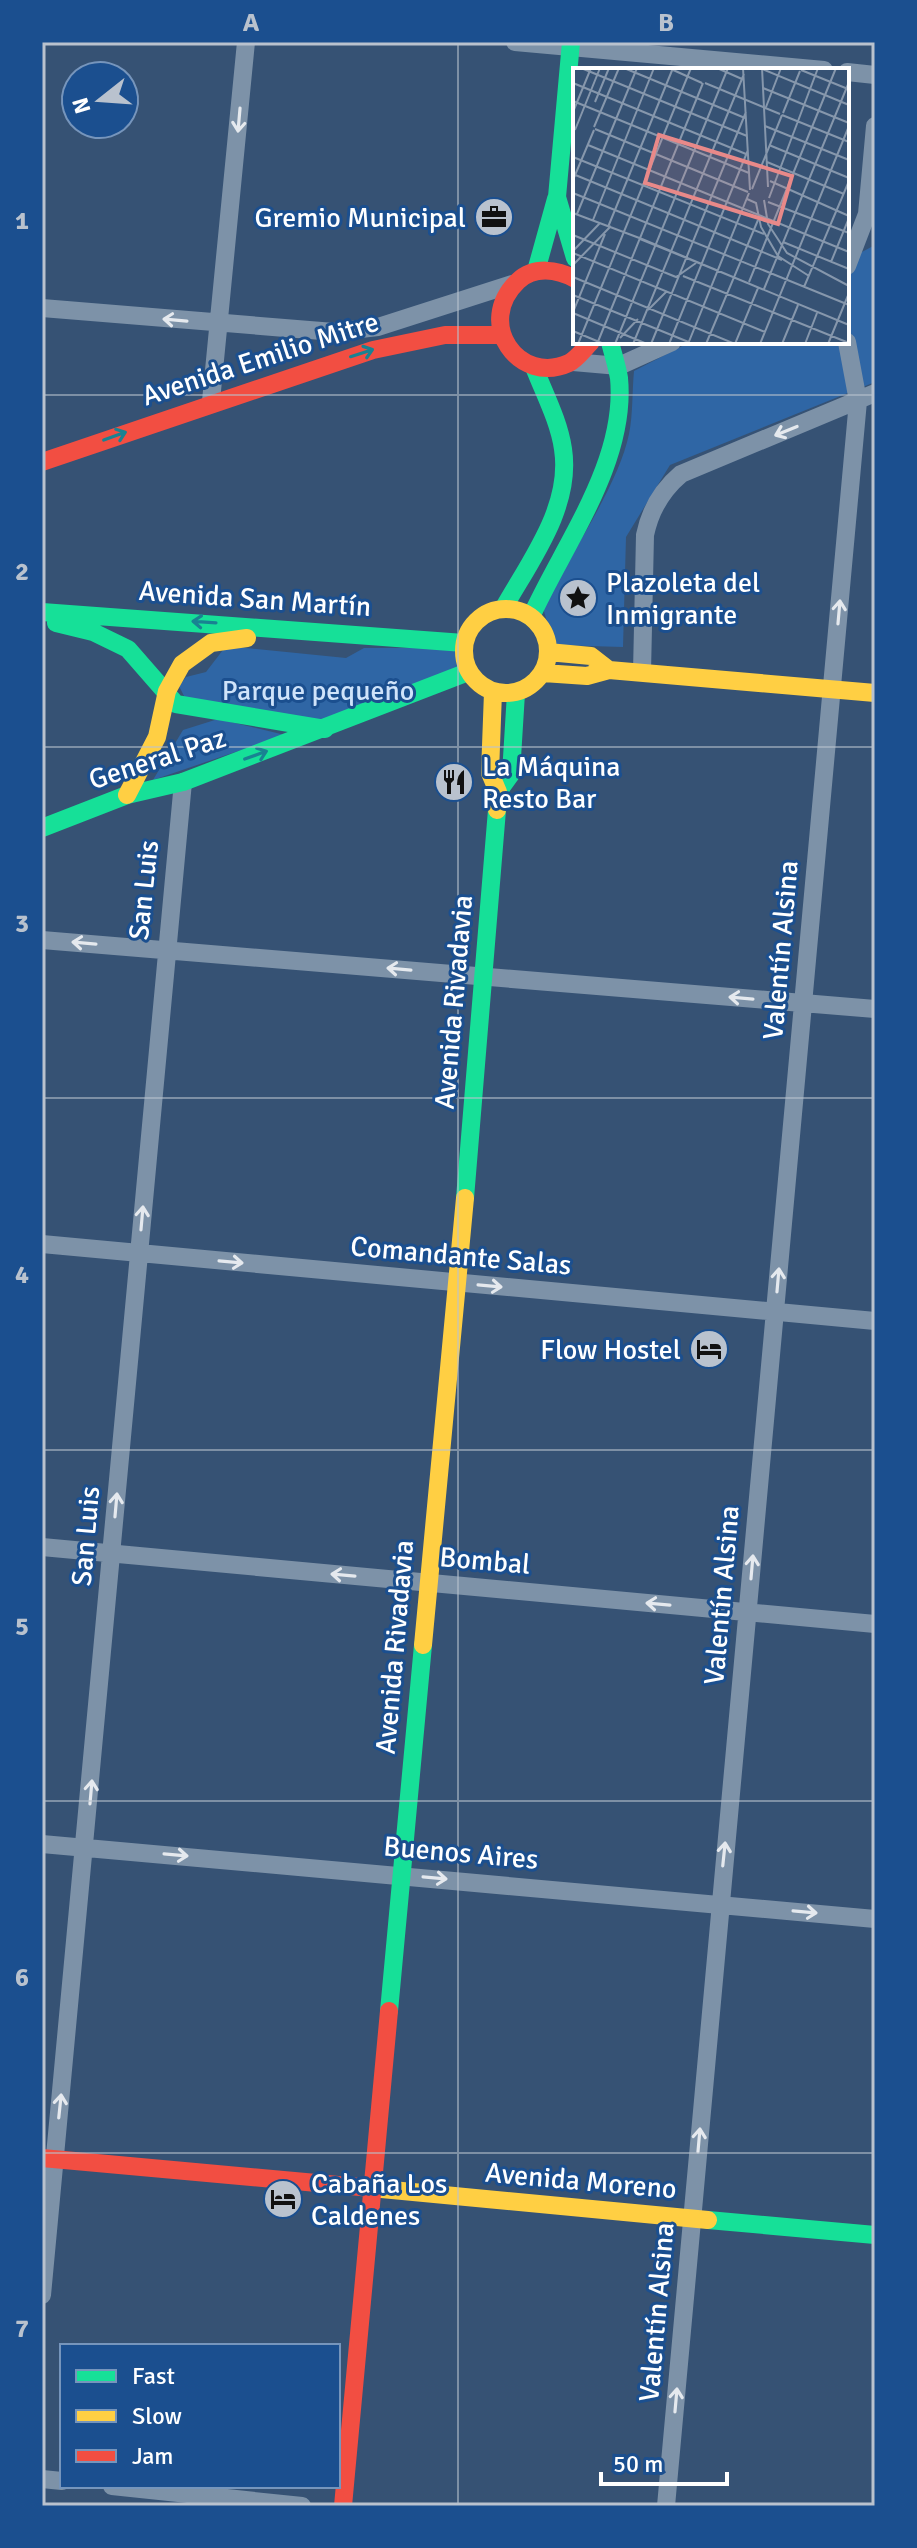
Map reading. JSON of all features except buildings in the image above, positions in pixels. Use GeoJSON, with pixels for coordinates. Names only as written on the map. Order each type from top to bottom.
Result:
{"type":"FeatureCollection","features":[{"type":"Feature","properties":{"kind":"main road"},"geometry":{"type":"LineString","coordinates":[[536,271],[557,197],[571,44]]}},
{"type":"Feature","properties":{"kind":"main road"},"geometry":{"type":"LineString","coordinates":[[557,197],[573,251]]}},
{"type":"Feature","properties":{"kind":"main road"},"geometry":{"type":"LineString","coordinates":[[573,278],[550,270],[536,271],[512,284],[499,307],[500,335],[519,360],[534,367],[560,367],[573,362],[589,344]]}},
{"type":"Feature","properties":{"kind":"main road","name":"Avenida Emilio Mitre"},"geometry":{"type":"LineString","coordinates":[[42,462],[211,401],[417,336],[458,332],[500,335]]}},
{"type":"Feature","properties":{"kind":"main road"},"geometry":{"type":"LineString","coordinates":[[531,617],[548,573],[592,496],[605,463],[619,400],[619,366],[611,344]]}},
{"type":"Feature","properties":{"kind":"main road"},"geometry":{"type":"LineString","coordinates":[[503,609],[545,531],[564,474],[564,450],[534,367]]}},
{"type":"Feature","properties":{"kind":"main road"},"geometry":{"type":"LineString","coordinates":[[503,609],[531,617],[546,639],[548,652],[543,673],[527,689],[516,693],[493,692],[468,672],[464,643],[478,619],[503,609]]}},
{"type":"Feature","properties":{"kind":"main road","name":"Avenida San Martín"},"geometry":{"type":"LineString","coordinates":[[42,612],[464,643]]}},
{"type":"Feature","properties":{"kind":"main road","name":"Avenida San Martín"},"geometry":{"type":"LineString","coordinates":[[42,621],[72,626],[126,647],[143,661],[165,698]]}},
{"type":"Feature","properties":{"kind":"main road"},"geometry":{"type":"LineString","coordinates":[[127,795],[160,729],[165,698],[177,670],[213,640],[229,636],[332,646],[359,634]]}},
{"type":"Feature","properties":{"kind":"main road"},"geometry":{"type":"LineString","coordinates":[[548,652],[591,656],[609,670]]}},
{"type":"Feature","properties":{"kind":"main road"},"geometry":{"type":"LineString","coordinates":[[543,673],[587,676],[609,670],[875,693]]}},
{"type":"Feature","properties":{"kind":"main road","name":"General Paz"},"geometry":{"type":"LineString","coordinates":[[42,828],[127,795],[183,782],[468,672]]}},
{"type":"Feature","properties":{"kind":"main road","name":"Avenida Rivadavia"},"geometry":{"type":"LineString","coordinates":[[343,2506],[485,977],[498,792],[490,773],[493,692]]}},
{"type":"Feature","properties":{"kind":"main road","name":"Avenida Rivadavia"},"geometry":{"type":"LineString","coordinates":[[498,792],[511,774],[516,693]]}},
{"type":"Feature","properties":{"kind":"main road"},"geometry":{"type":"LineString","coordinates":[[165,698],[189,708],[326,729]]}},
{"type":"Feature","properties":{"kind":"main road","name":"Avenida Moreno"},"geometry":{"type":"LineString","coordinates":[[48,2159],[875,2235]]}},
{"type":"Feature","properties":{"kind":"street"},"geometry":{"type":"LineString","coordinates":[[211,401],[246,42]]}},
{"type":"Feature","properties":{"kind":"street"},"geometry":{"type":"LineString","coordinates":[[515,42],[571,44],[805,68]]}},
{"type":"Feature","properties":{"kind":"street"},"geometry":{"type":"LineString","coordinates":[[849,72],[875,75]]}},
{"type":"Feature","properties":{"kind":"street"},"geometry":{"type":"LineString","coordinates":[[852,250],[867,214],[875,126]]}},
{"type":"Feature","properties":{"kind":"street"},"geometry":{"type":"LineString","coordinates":[[852,250],[875,234]]}},
{"type":"Feature","properties":{"kind":"street"},"geometry":{"type":"LineString","coordinates":[[42,308],[220,324],[356,331],[512,284]]}},
{"type":"Feature","properties":{"kind":"street"},"geometry":{"type":"LineString","coordinates":[[573,362],[619,366],[668,344]]}},
{"type":"Feature","properties":{"kind":"street","name":"Valentín Alsina"},"geometry":{"type":"LineString","coordinates":[[666,2506],[718,1904],[748,1612],[832,689],[866,397],[848,344]]}},
{"type":"Feature","properties":{"kind":"street"},"geometry":{"type":"LineString","coordinates":[[642,672],[645,535],[649,519],[666,487],[681,474],[866,397]]}},
{"type":"Feature","properties":{"kind":"street","name":"San Luis"},"geometry":{"type":"LineString","coordinates":[[42,2295],[48,2159],[86,1847],[164,950],[183,782]]}},
{"type":"Feature","properties":{"kind":"street"},"geometry":{"type":"LineString","coordinates":[[42,940],[875,1009]]}},
{"type":"Feature","properties":{"kind":"street","name":"Comandante Salas"},"geometry":{"type":"LineString","coordinates":[[42,1244],[875,1321]]}},
{"type":"Feature","properties":{"kind":"street","name":"Bombal"},"geometry":{"type":"LineString","coordinates":[[42,1547],[875,1624]]}},
{"type":"Feature","properties":{"kind":"street","name":"Buenos Aires"},"geometry":{"type":"LineString","coordinates":[[42,1844],[875,1919]]}},
{"type":"Feature","properties":{"kind":"street"},"geometry":{"type":"LineString","coordinates":[[131,2488],[302,2506]]}},
{"type":"Feature","properties":{"kind":"green space"},"geometry":{"type":"Polygon","coordinates":[[[875,245],[875,382],[670,465],[626,537],[623,647],[554,645],[543,608],[604,499],[623,455],[629,434],[634,371],[686,344],[849,344],[849,259],[875,245]]]}},
{"type":"Feature","properties":{"kind":"green space","name":"Parque pequeño"},"geometry":{"type":"Polygon","coordinates":[[[226,646],[346,658],[364,648],[455,648],[459,669],[323,728],[186,700],[179,686],[186,677],[206,672],[226,646]]]}},
{"type":"Feature","properties":{"kind":"green space","name":"Parque pequeño"},"geometry":{"type":"Polygon","coordinates":[[[218,719],[285,735],[153,780],[183,730],[218,719]]]}},
{"type":"Feature","properties":{"kind":"traffic: fast"},"geometry":{"type":"LineString","coordinates":[[571,42],[557,197],[573,251]]}},
{"type":"Feature","properties":{"kind":"traffic: fast"},"geometry":{"type":"LineString","coordinates":[[536,271],[556,199]]}},
{"type":"Feature","properties":{"kind":"traffic: fast"},"geometry":{"type":"LineString","coordinates":[[531,617],[590,502],[613,441],[619,409],[619,378],[610,344]]}},
{"type":"Feature","properties":{"kind":"traffic: fast"},"geometry":{"type":"LineString","coordinates":[[503,609],[546,533],[561,492],[564,471],[558,428],[534,367]]}},
{"type":"Feature","properties":{"kind":"traffic: fast"},"geometry":{"type":"LineString","coordinates":[[42,612],[464,643]]}},
{"type":"Feature","properties":{"kind":"traffic: fast"},"geometry":{"type":"LineString","coordinates":[[56,623],[93,632],[128,649],[176,704],[325,729]]}},
{"type":"Feature","properties":{"kind":"traffic: fast"},"geometry":{"type":"LineString","coordinates":[[42,828],[127,795],[183,782],[468,672]]}},
{"type":"Feature","properties":{"kind":"traffic: fast"},"geometry":{"type":"LineString","coordinates":[[498,792],[511,774],[516,693]]}},
{"type":"Feature","properties":{"kind":"traffic: fast"},"geometry":{"type":"LineString","coordinates":[[465,1198],[497,810]]}},
{"type":"Feature","properties":{"kind":"traffic: fast"},"geometry":{"type":"LineString","coordinates":[[389,2011],[423,1645]]}},
{"type":"Feature","properties":{"kind":"traffic: fast"},"geometry":{"type":"LineString","coordinates":[[708,2220],[875,2235]]}},
{"type":"Feature","properties":{"kind":"traffic: slow"},"geometry":{"type":"LineString","coordinates":[[498,609],[514,609],[530,616],[541,627],[548,651],[545,667],[536,681],[514,693],[498,693],[482,686],[471,675],[464,659],[464,643],[471,627],[482,616],[498,609]]}},
{"type":"Feature","properties":{"kind":"traffic: slow"},"geometry":{"type":"LineString","coordinates":[[127,795],[157,737],[167,691],[182,664],[211,643],[247,638]]}},
{"type":"Feature","properties":{"kind":"traffic: slow"},"geometry":{"type":"LineString","coordinates":[[548,652],[591,656],[609,670]]}},
{"type":"Feature","properties":{"kind":"traffic: slow"},"geometry":{"type":"LineString","coordinates":[[543,673],[587,676],[609,670],[875,693]]}},
{"type":"Feature","properties":{"kind":"traffic: slow"},"geometry":{"type":"LineString","coordinates":[[493,692],[490,773],[498,792],[497,810]]}},
{"type":"Feature","properties":{"kind":"traffic: slow"},"geometry":{"type":"LineString","coordinates":[[423,1645],[465,1198]]}},
{"type":"Feature","properties":{"kind":"traffic: slow"},"geometry":{"type":"LineString","coordinates":[[371,2188],[708,2220]]}},
{"type":"Feature","properties":{"kind":"traffic: jam"},"geometry":{"type":"LineString","coordinates":[[573,278],[546,271],[524,276],[506,298],[500,315],[502,331],[508,346],[519,358],[534,366],[551,368],[569,363],[589,344]]}},
{"type":"Feature","properties":{"kind":"traffic: jam"},"geometry":{"type":"LineString","coordinates":[[42,462],[373,350],[445,335],[500,335]]}},
{"type":"Feature","properties":{"kind":"traffic: jam"},"geometry":{"type":"LineString","coordinates":[[343,2506],[389,2011]]}},
{"type":"Feature","properties":{"kind":"traffic: jam"},"geometry":{"type":"LineString","coordinates":[[42,2158],[371,2188]]}},
{"type":"Feature","properties":{"kind":"place","name":"Gremio Municipal"},"geometry":{"type":"Point","coordinates":[494,217]}},
{"type":"Feature","properties":{"kind":"place","name":"Plazoleta del Inmigrante"},"geometry":{"type":"Point","coordinates":[578,598]}},
{"type":"Feature","properties":{"kind":"place","name":"La Máquina Resto Bar"},"geometry":{"type":"Point","coordinates":[454,782]}},
{"type":"Feature","properties":{"kind":"place","name":"Flow Hostel"},"geometry":{"type":"Point","coordinates":[709,1349]}},
{"type":"Feature","properties":{"kind":"place","name":"Cabaña Los Caldenes"},"geometry":{"type":"Point","coordinates":[283,2199]}}]}
